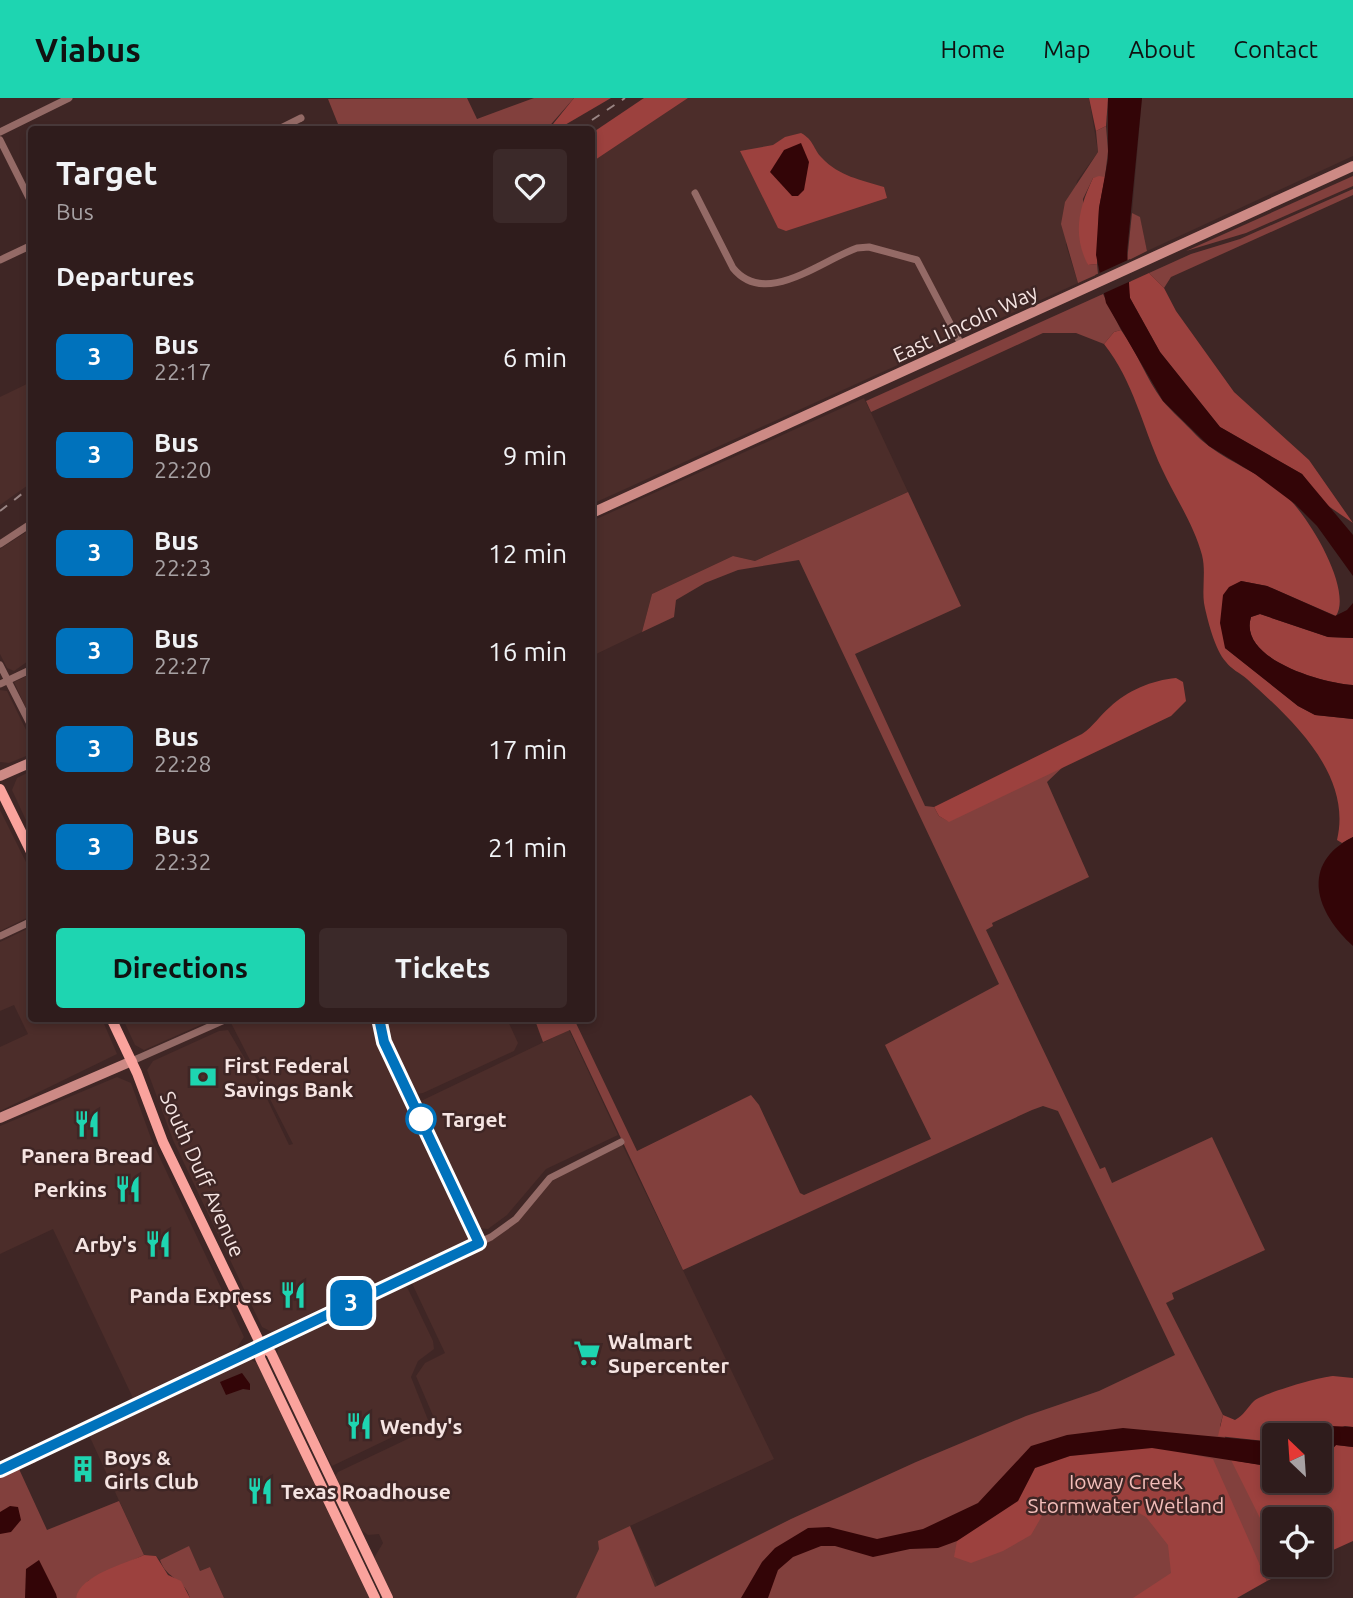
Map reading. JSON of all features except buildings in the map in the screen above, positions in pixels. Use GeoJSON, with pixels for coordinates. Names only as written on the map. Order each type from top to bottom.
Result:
{"type":"FeatureCollection","features":[{"type":"Feature","properties":{"kind":"main road","name":"East Lincoln Way"},"geometry":{"type":"LineString","coordinates":[[595,512],[1353,166]]}},
{"type":"Feature","properties":{"kind":"main road"},"geometry":{"type":"LineString","coordinates":[[0,776],[28,764]]}},
{"type":"Feature","properties":{"kind":"main road"},"geometry":{"type":"LineString","coordinates":[[0,789],[28,846]]}},
{"type":"Feature","properties":{"kind":"main road","name":"South Duff Avenue"},"geometry":{"type":"LineString","coordinates":[[113,1022],[132,1061],[163,1142],[261,1345],[271,1353],[388,1598]]}},
{"type":"Feature","properties":{"kind":"main road"},"geometry":{"type":"LineString","coordinates":[[0,1118],[132,1061]]}},
{"type":"Feature","properties":{"kind":"main road"},"geometry":{"type":"LineString","coordinates":[[0,1470],[261,1345]]}},
{"type":"Feature","properties":{"kind":"main road","name":"South Duff Avenue"},"geometry":{"type":"LineString","coordinates":[[261,1345],[260,1358],[375,1598]]}},
{"type":"Feature","properties":{"kind":"street"},"geometry":{"type":"LineString","coordinates":[[0,132],[69,98]]}},
{"type":"Feature","properties":{"kind":"street"},"geometry":{"type":"LineString","coordinates":[[284,126],[301,118]]}},
{"type":"Feature","properties":{"kind":"street"},"geometry":{"type":"LineString","coordinates":[[0,140],[28,196]]}},
{"type":"Feature","properties":{"kind":"street"},"geometry":{"type":"LineString","coordinates":[[695,193],[733,268],[739,276],[758,286],[780,282],[857,248],[869,247],[917,260],[961,346]]}},
{"type":"Feature","properties":{"kind":"street"},"geometry":{"type":"LineString","coordinates":[[0,260],[28,246]]}},
{"type":"Feature","properties":{"kind":"street"},"geometry":{"type":"LineString","coordinates":[[0,544],[28,526]]}},
{"type":"Feature","properties":{"kind":"street"},"geometry":{"type":"LineString","coordinates":[[0,665],[4,682],[28,721]]}},
{"type":"Feature","properties":{"kind":"street"},"geometry":{"type":"LineString","coordinates":[[4,682],[28,671]]}},
{"type":"Feature","properties":{"kind":"street"},"geometry":{"type":"LineString","coordinates":[[0,936],[28,923]]}},
{"type":"Feature","properties":{"kind":"street"},"geometry":{"type":"LineString","coordinates":[[132,1061],[220,1022]]}},
{"type":"Feature","properties":{"kind":"street"},"geometry":{"type":"LineString","coordinates":[[261,1345],[492,1237],[516,1219],[550,1178],[621,1142]]}},
{"type":"Feature","properties":{"kind":"shaded area"},"geometry":{"type":"Polygon","coordinates":[[[688,98],[1089,98],[1098,152],[1077,181],[1066,245],[1078,283],[595,503],[595,160],[688,98]]]}},
{"type":"Feature","properties":{"kind":"shaded area"},"geometry":{"type":"Polygon","coordinates":[[[1108,98],[1142,98],[1127,252],[1130,298],[1160,352],[1220,427],[1302,474],[1353,535],[1353,576],[1317,526],[1295,504],[1255,474],[1209,446],[1163,401],[1106,303],[1096,255],[1099,208],[1108,159],[1108,98]]]}},
{"type":"Feature","properties":{"kind":"shaded area"},"geometry":{"type":"Polygon","coordinates":[[[1142,98],[1353,98],[1353,156],[1147,251],[1140,218],[1132,213],[1142,98]]]}},
{"type":"Feature","properties":{"kind":"shaded area"},"geometry":{"type":"Polygon","coordinates":[[[801,143],[809,162],[804,190],[798,196],[792,196],[770,172],[784,150],[801,143]]]}},
{"type":"Feature","properties":{"kind":"shaded area"},"geometry":{"type":"Polygon","coordinates":[[[28,383],[28,485],[0,505],[0,397],[28,383]]]}},
{"type":"Feature","properties":{"kind":"shaded area"},"geometry":{"type":"Polygon","coordinates":[[[864,398],[908,492],[755,561],[733,556],[652,594],[642,632],[595,655],[595,520],[864,398]]]}},
{"type":"Feature","properties":{"kind":"shaded area"},"geometry":{"type":"Polygon","coordinates":[[[28,531],[28,661],[14,671],[7,668],[0,654],[0,549],[28,531]]]}},
{"type":"Feature","properties":{"kind":"shaded area"},"geometry":{"type":"Polygon","coordinates":[[[1241,581],[1267,586],[1335,616],[1347,610],[1353,603],[1353,638],[1328,637],[1260,614],[1251,617],[1250,632],[1257,645],[1285,666],[1304,674],[1353,685],[1353,719],[1315,715],[1298,706],[1225,648],[1220,623],[1223,595],[1229,587],[1241,581]]]}},
{"type":"Feature","properties":{"kind":"shaded area"},"geometry":{"type":"Polygon","coordinates":[[[28,675],[28,713],[14,682],[28,675]]]}},
{"type":"Feature","properties":{"kind":"shaded area"},"geometry":{"type":"Polygon","coordinates":[[[0,690],[7,691],[28,734],[28,755],[9,763],[0,762],[0,690]]]}},
{"type":"Feature","properties":{"kind":"shaded area"},"geometry":{"type":"Polygon","coordinates":[[[28,772],[28,825],[12,790],[17,778],[28,772]]]}},
{"type":"Feature","properties":{"kind":"shaded area"},"geometry":{"type":"Polygon","coordinates":[[[0,810],[28,866],[28,917],[0,931],[0,810]]]}},
{"type":"Feature","properties":{"kind":"shaded area"},"geometry":{"type":"Polygon","coordinates":[[[1353,837],[1353,946],[1330,919],[1319,889],[1325,861],[1336,848],[1353,837]]]}},
{"type":"Feature","properties":{"kind":"shaded area"},"geometry":{"type":"Polygon","coordinates":[[[28,928],[28,1022],[103,1022],[117,1054],[0,1111],[0,1047],[28,1034],[14,1005],[0,1011],[0,942],[28,928]]]}},
{"type":"Feature","properties":{"kind":"shaded area"},"geometry":{"type":"Polygon","coordinates":[[[124,1022],[207,1022],[144,1050],[135,1045],[124,1022]]]}},
{"type":"Feature","properties":{"kind":"shaded area"},"geometry":{"type":"Polygon","coordinates":[[[231,1022],[508,1022],[518,1043],[514,1051],[423,1093],[410,1095],[479,1243],[505,1228],[540,1188],[621,1142],[774,1459],[630,1526],[663,1598],[392,1598],[374,1558],[383,1543],[379,1534],[368,1535],[360,1529],[335,1476],[338,1472],[437,1425],[416,1376],[425,1363],[445,1353],[409,1277],[358,1300],[354,1293],[272,1332],[262,1327],[173,1140],[147,1070],[153,1061],[219,1031],[228,1030],[262,1088],[289,1145],[293,1144],[231,1022]]]}},
{"type":"Feature","properties":{"kind":"shaded area"},"geometry":{"type":"Polygon","coordinates":[[[569,1030],[618,1135],[546,1169],[507,1215],[488,1229],[477,1228],[421,1101],[569,1030]]]}},
{"type":"Feature","properties":{"kind":"shaded area"},"geometry":{"type":"Polygon","coordinates":[[[117,1077],[131,1083],[152,1141],[244,1337],[236,1349],[133,1398],[53,1229],[0,1254],[0,1126],[117,1077]]]}},
{"type":"Feature","properties":{"kind":"shaded area"},"geometry":{"type":"Polygon","coordinates":[[[399,1286],[407,1287],[433,1341],[434,1349],[418,1361],[411,1377],[428,1420],[332,1466],[277,1356],[278,1349],[289,1338],[399,1286]]]}},
{"type":"Feature","properties":{"kind":"shaded area"},"geometry":{"type":"Polygon","coordinates":[[[249,1359],[259,1364],[370,1598],[224,1598],[210,1567],[200,1571],[189,1547],[160,1560],[156,1556],[144,1555],[88,1433],[249,1359]]]}},
{"type":"Feature","properties":{"kind":"shaded area"},"geometry":{"type":"Polygon","coordinates":[[[242,1373],[250,1384],[250,1390],[243,1389],[226,1395],[220,1382],[242,1373]]]}},
{"type":"Feature","properties":{"kind":"shaded area"},"geometry":{"type":"Polygon","coordinates":[[[1332,1426],[1353,1427],[1353,1447],[1336,1445],[1332,1449],[1332,1426]]]}},
{"type":"Feature","properties":{"kind":"shaded area"},"geometry":{"type":"Polygon","coordinates":[[[1123,1428],[1262,1441],[1262,1465],[1152,1448],[1070,1456],[1035,1468],[1018,1501],[957,1541],[938,1548],[910,1549],[873,1557],[835,1546],[821,1546],[793,1557],[778,1570],[768,1598],[741,1598],[762,1562],[775,1548],[808,1528],[829,1527],[877,1539],[923,1529],[978,1503],[1031,1446],[1067,1435],[1123,1428]]]}},
{"type":"Feature","properties":{"kind":"shaded area"},"geometry":{"type":"Polygon","coordinates":[[[10,1506],[18,1507],[21,1520],[11,1532],[0,1534],[0,1512],[10,1506]]]}},
{"type":"Feature","properties":{"kind":"shaded area"},"geometry":{"type":"Polygon","coordinates":[[[39,1560],[57,1598],[25,1598],[26,1569],[39,1560]]]}},
{"type":"Feature","properties":{"kind":"green space"},"geometry":{"type":"Polygon","coordinates":[[[467,98],[477,119],[534,98],[574,98],[550,126],[339,126],[328,99],[467,98]]]}},
{"type":"Feature","properties":{"kind":"green space"},"geometry":{"type":"Polygon","coordinates":[[[574,98],[611,98],[563,126],[551,126],[574,98]]]}},
{"type":"Feature","properties":{"kind":"green space"},"geometry":{"type":"Polygon","coordinates":[[[644,98],[688,98],[595,160],[595,131],[644,98]]]}},
{"type":"Feature","properties":{"kind":"green space"},"geometry":{"type":"Polygon","coordinates":[[[1089,98],[1108,98],[1106,126],[1096,131],[1089,98]]]}},
{"type":"Feature","properties":{"kind":"green space"},"geometry":{"type":"Polygon","coordinates":[[[1106,126],[1108,151],[1105,177],[1093,178],[1083,199],[1088,265],[1097,264],[1098,274],[1078,283],[1061,224],[1065,202],[1098,152],[1096,131],[1106,126]]]}},
{"type":"Feature","properties":{"kind":"green space"},"geometry":{"type":"Polygon","coordinates":[[[801,133],[829,164],[851,177],[884,187],[887,198],[786,231],[778,228],[740,151],[773,145],[785,137],[801,133]]]}},
{"type":"Feature","properties":{"kind":"green space"},"geometry":{"type":"Polygon","coordinates":[[[1353,176],[1353,186],[1246,233],[1186,251],[1353,176]]]}},
{"type":"Feature","properties":{"kind":"green space"},"geometry":{"type":"Polygon","coordinates":[[[1105,177],[1099,208],[1097,264],[1088,265],[1080,243],[1079,221],[1088,189],[1093,178],[1105,177]]]}},
{"type":"Feature","properties":{"kind":"green space"},"geometry":{"type":"Polygon","coordinates":[[[1353,189],[1353,195],[1171,277],[1164,288],[1149,273],[1191,254],[1240,239],[1353,189]]]}},
{"type":"Feature","properties":{"kind":"green space"},"geometry":{"type":"Polygon","coordinates":[[[1132,213],[1140,217],[1147,251],[1127,261],[1132,213]]]}},
{"type":"Feature","properties":{"kind":"green space"},"geometry":{"type":"Polygon","coordinates":[[[1149,273],[1164,288],[1176,311],[1234,392],[1309,460],[1353,523],[1324,503],[1302,474],[1220,427],[1160,352],[1130,298],[1127,283],[1149,273]]]}},
{"type":"Feature","properties":{"kind":"green space"},"geometry":{"type":"Polygon","coordinates":[[[1103,294],[1121,330],[1114,332],[1104,344],[1076,333],[1043,333],[871,412],[866,401],[1103,294]]]}},
{"type":"Feature","properties":{"kind":"green space"},"geometry":{"type":"Polygon","coordinates":[[[1121,330],[1156,392],[1166,404],[1205,443],[1281,491],[1303,516],[1325,552],[1338,589],[1340,604],[1336,616],[1267,586],[1241,581],[1225,648],[1298,706],[1315,715],[1353,719],[1353,837],[1342,843],[1337,840],[1339,815],[1336,792],[1314,749],[1281,711],[1228,664],[1215,642],[1204,603],[1204,567],[1199,544],[1162,469],[1123,374],[1104,344],[1114,332],[1121,330]]]}},
{"type":"Feature","properties":{"kind":"green space","name":"Ioway Creek Stormwater Wetland"},"geometry":{"type":"Polygon","coordinates":[[[908,492],[961,606],[855,654],[925,806],[934,807],[939,816],[948,821],[1066,764],[1047,782],[1089,877],[992,923],[993,926],[986,930],[1100,1169],[1105,1167],[1112,1183],[1212,1137],[1265,1250],[1172,1293],[1174,1299],[1166,1303],[1223,1415],[1220,1426],[1262,1519],[1262,1570],[1259,1564],[1187,1598],[576,1598],[599,1549],[598,1541],[630,1526],[655,1587],[791,1519],[916,1462],[1026,1416],[1099,1391],[1175,1355],[1058,1111],[1043,1106],[1032,1110],[683,1270],[570,1030],[543,1042],[536,1023],[575,1022],[637,1151],[751,1095],[759,1105],[800,1193],[804,1195],[931,1139],[885,1045],[999,984],[799,560],[738,570],[705,583],[676,600],[674,617],[642,632],[652,594],[733,556],[755,561],[908,492]]]}},
{"type":"Feature","properties":{"kind":"green space"},"geometry":{"type":"Polygon","coordinates":[[[1260,614],[1328,637],[1353,638],[1353,685],[1304,674],[1269,656],[1257,645],[1250,632],[1251,617],[1260,614]]]}},
{"type":"Feature","properties":{"kind":"green space"},"geometry":{"type":"Polygon","coordinates":[[[1176,678],[1183,682],[1186,701],[1171,716],[949,822],[939,816],[934,807],[1082,734],[1106,710],[1132,691],[1158,681],[1176,678]]]}},
{"type":"Feature","properties":{"kind":"green space"},"geometry":{"type":"Polygon","coordinates":[[[1333,1376],[1353,1378],[1353,1427],[1345,1426],[1332,1431],[1332,1423],[1262,1423],[1262,1441],[1218,1436],[1223,1415],[1235,1420],[1254,1401],[1316,1379],[1333,1376]]]}},
{"type":"Feature","properties":{"kind":"green space"},"geometry":{"type":"Polygon","coordinates":[[[1336,1445],[1353,1447],[1353,1541],[1332,1551],[1332,1507],[1262,1507],[1262,1522],[1231,1460],[1262,1465],[1262,1493],[1332,1493],[1332,1449],[1336,1445]]]}},
{"type":"Feature","properties":{"kind":"green space","name":"Ioway Creek Stormwater Wetland"},"geometry":{"type":"Polygon","coordinates":[[[1131,1448],[1164,1448],[1213,1459],[1262,1570],[1262,1577],[1267,1581],[1237,1598],[1133,1598],[1171,1573],[1168,1545],[1146,1517],[1117,1500],[1050,1502],[1031,1535],[1003,1551],[971,1563],[954,1557],[957,1541],[1018,1501],[1035,1468],[1070,1456],[1131,1448]]]}},
{"type":"Feature","properties":{"kind":"green space"},"geometry":{"type":"Polygon","coordinates":[[[30,1461],[36,1462],[19,1469],[47,1530],[119,1501],[144,1555],[88,1581],[76,1598],[0,1598],[0,1477],[30,1461]]]}},
{"type":"Feature","properties":{"kind":"green space"},"geometry":{"type":"Polygon","coordinates":[[[189,1546],[200,1571],[210,1567],[224,1598],[190,1598],[184,1587],[163,1566],[160,1560],[189,1546]]]}},
{"type":"Feature","properties":{"kind":"green space"},"geometry":{"type":"Polygon","coordinates":[[[144,1555],[156,1556],[168,1575],[181,1581],[190,1598],[76,1598],[79,1590],[94,1577],[144,1555]]]}},
{"type":"Feature","properties":{"kind":"pier"},"geometry":{"type":"Polygon","coordinates":[[[1130,259],[1131,281],[1100,295],[1095,275],[1130,259]]]}},
{"type":"Feature","properties":{"kind":"railway"},"geometry":{"type":"LineString","coordinates":[[583,126],[625,98]]}},
{"type":"Feature","properties":{"kind":"railway"},"geometry":{"type":"LineString","coordinates":[[0,511],[28,489]]}},
{"type":"Feature","properties":{"kind":"bus line","name":"3"},"geometry":{"type":"LineString","coordinates":[[0,1470],[14,1461],[479,1243],[384,1042],[380,1022]]}},
{"type":"Feature","properties":{"kind":"place","name":"First Federal Savings Bank"},"geometry":{"type":"Point","coordinates":[203,1077]}},
{"type":"Feature","properties":{"kind":"place","name":"Target"},"geometry":{"type":"Point","coordinates":[421,1119]}},
{"type":"Feature","properties":{"kind":"place","name":"Panera Bread"},"geometry":{"type":"Point","coordinates":[87,1124]}},
{"type":"Feature","properties":{"kind":"place","name":"Perkins"},"geometry":{"type":"Point","coordinates":[128,1189]}},
{"type":"Feature","properties":{"kind":"place","name":"Arby's"},"geometry":{"type":"Point","coordinates":[158,1244]}},
{"type":"Feature","properties":{"kind":"place","name":"Panda Express"},"geometry":{"type":"Point","coordinates":[293,1295]}},
{"type":"Feature","properties":{"kind":"place","name":"Walmart Supercenter"},"geometry":{"type":"Point","coordinates":[587,1353]}},
{"type":"Feature","properties":{"kind":"place","name":"Wendy's"},"geometry":{"type":"Point","coordinates":[359,1426]}},
{"type":"Feature","properties":{"kind":"place","name":"Boys & Girls Club"},"geometry":{"type":"Point","coordinates":[83,1469]}},
{"type":"Feature","properties":{"kind":"place","name":"Texas Roadhouse"},"geometry":{"type":"Point","coordinates":[260,1491]}}]}
